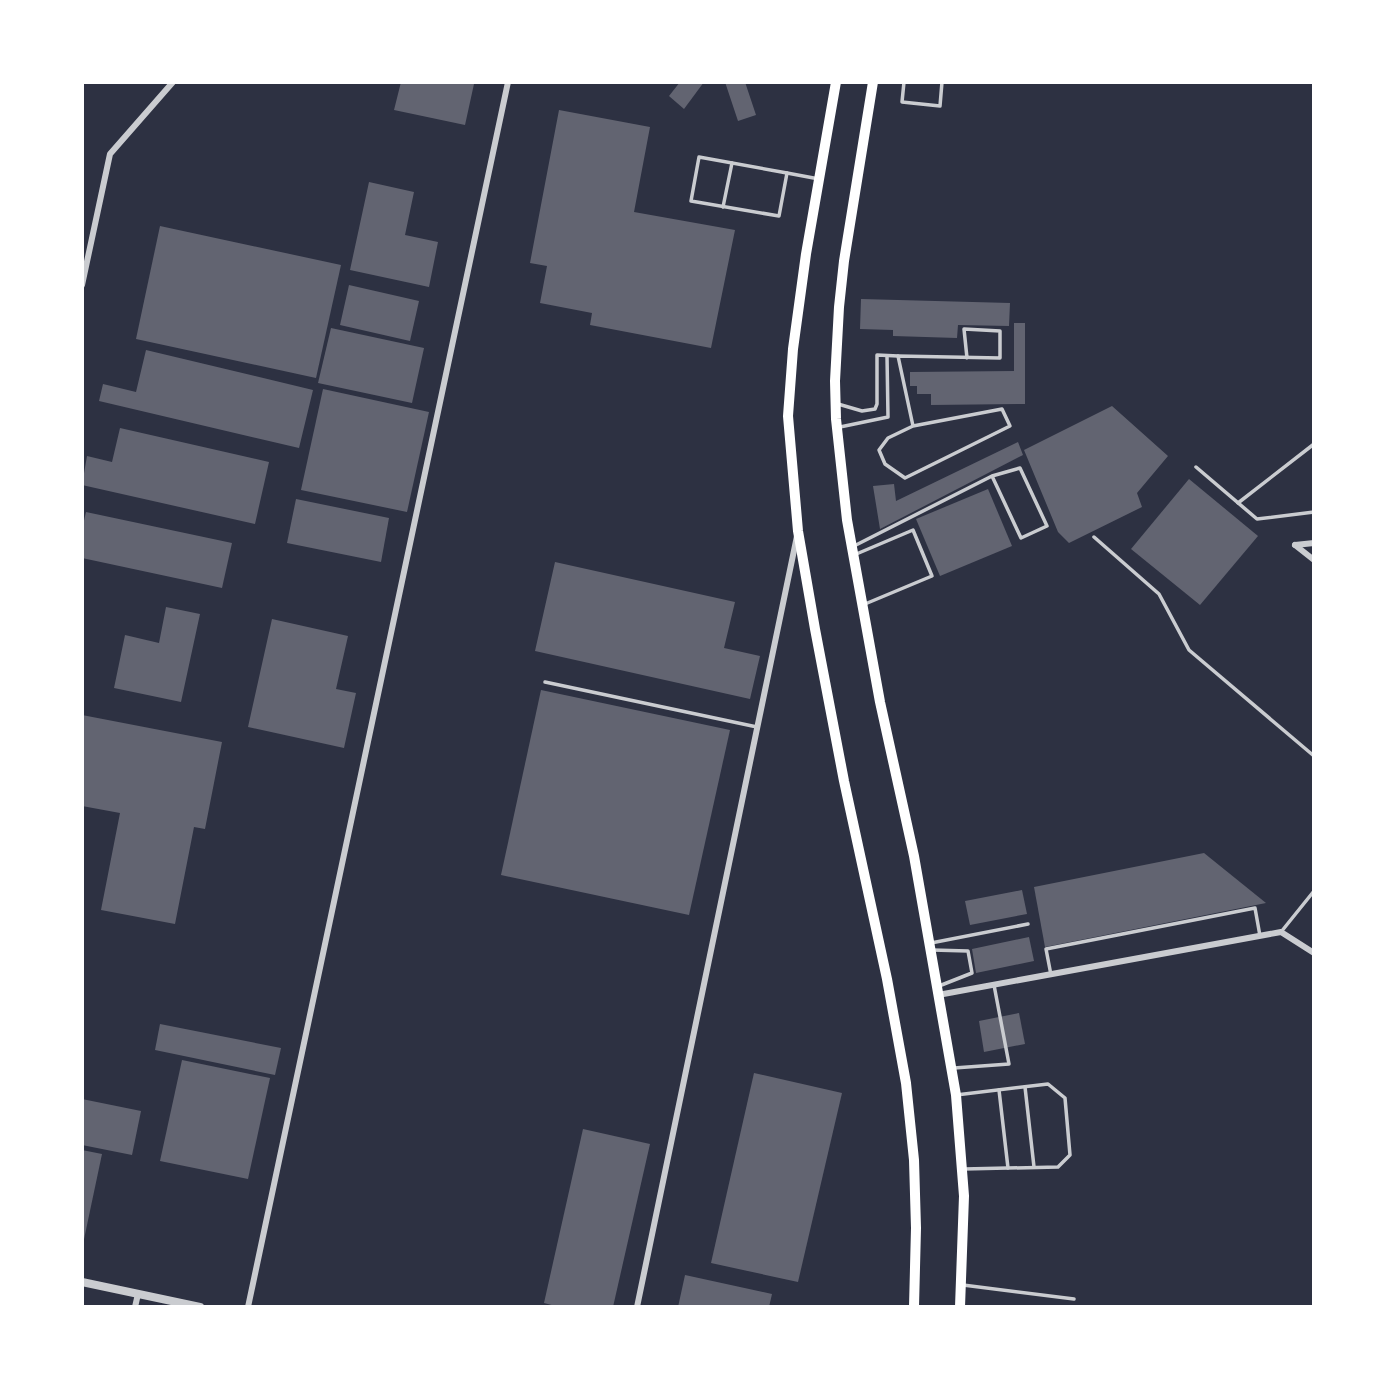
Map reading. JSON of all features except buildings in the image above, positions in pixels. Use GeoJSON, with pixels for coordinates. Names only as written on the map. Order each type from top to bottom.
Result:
{"type":"FeatureCollection","features":[{"type":"Feature","properties":{"kind":"main road"},"geometry":{"type":"LineString","coordinates":[[836,82],[793,349],[788,416],[798,531],[844,781],[887,979],[906,1083],[914,1160],[914,1307]]}},
{"type":"Feature","properties":{"kind":"main road"},"geometry":{"type":"LineString","coordinates":[[873,82],[844,261],[836,353],[836,404],[853,551],[956,1095],[964,1196],[960,1307]]}},
{"type":"Feature","properties":{"kind":"street"},"geometry":{"type":"LineString","coordinates":[[82,285],[110,154],[173,82]]}},
{"type":"Feature","properties":{"kind":"street"},"geometry":{"type":"LineString","coordinates":[[248,1307],[508,82]]}},
{"type":"Feature","properties":{"kind":"street"},"geometry":{"type":"LineString","coordinates":[[638,1307],[798,531]]}},
{"type":"Feature","properties":{"kind":"street"},"geometry":{"type":"LineString","coordinates":[[1314,543],[1295,545],[1314,560]]}},
{"type":"Feature","properties":{"kind":"street"},"geometry":{"type":"LineString","coordinates":[[938,991],[994,985],[1281,932],[1314,953]]}},
{"type":"Feature","properties":{"kind":"street"},"geometry":{"type":"LineString","coordinates":[[82,1282],[200,1307]]}},
{"type":"Feature","properties":{"kind":"street"},"geometry":{"type":"LineString","coordinates":[[135,1307],[138,1294]]}},
{"type":"Feature","properties":{"kind":"lane"},"geometry":{"type":"LineString","coordinates":[[904,82],[902,102],[940,106],[942,82]]}},
{"type":"Feature","properties":{"kind":"lane"},"geometry":{"type":"LineString","coordinates":[[787,173],[779,216],[691,201],[699,157],[787,173],[819,179]]}},
{"type":"Feature","properties":{"kind":"lane"},"geometry":{"type":"LineString","coordinates":[[723,206],[732,163]]}},
{"type":"Feature","properties":{"kind":"lane"},"geometry":{"type":"LineString","coordinates":[[836,404],[862,411],[876,407],[877,355],[967,358],[1000,358],[1000,331],[964,329],[967,358]]}},
{"type":"Feature","properties":{"kind":"lane"},"geometry":{"type":"LineString","coordinates":[[838,428],[888,417],[887,355]]}},
{"type":"Feature","properties":{"kind":"lane"},"geometry":{"type":"LineString","coordinates":[[898,356],[913,426]]}},
{"type":"Feature","properties":{"kind":"lane"},"geometry":{"type":"LineString","coordinates":[[1002,409],[1010,426],[905,478],[885,464],[879,450],[888,438],[913,426],[1002,409]]}},
{"type":"Feature","properties":{"kind":"lane"},"geometry":{"type":"LineString","coordinates":[[1238,503],[1314,444]]}},
{"type":"Feature","properties":{"kind":"lane"},"geometry":{"type":"LineString","coordinates":[[1196,467],[1257,519],[1314,512]]}},
{"type":"Feature","properties":{"kind":"lane"},"geometry":{"type":"LineString","coordinates":[[853,551],[992,476],[1020,468],[1047,526],[1021,538],[992,476]]}},
{"type":"Feature","properties":{"kind":"lane"},"geometry":{"type":"LineString","coordinates":[[853,551],[913,530],[932,576],[863,605]]}},
{"type":"Feature","properties":{"kind":"lane"},"geometry":{"type":"LineString","coordinates":[[1094,537],[1159,594],[1189,650],[1314,756]]}},
{"type":"Feature","properties":{"kind":"lane"},"geometry":{"type":"LineString","coordinates":[[545,681],[757,727]]}},
{"type":"Feature","properties":{"kind":"lane"},"geometry":{"type":"LineString","coordinates":[[1281,932],[1314,891]]}},
{"type":"Feature","properties":{"kind":"lane"},"geometry":{"type":"LineString","coordinates":[[1051,975],[1046,949],[1255,908],[1260,936]]}},
{"type":"Feature","properties":{"kind":"lane"},"geometry":{"type":"LineString","coordinates":[[930,947],[1028,923]]}},
{"type":"Feature","properties":{"kind":"lane"},"geometry":{"type":"LineString","coordinates":[[930,947],[968,951],[972,973],[938,991]]}},
{"type":"Feature","properties":{"kind":"lane"},"geometry":{"type":"LineString","coordinates":[[951,1068],[1009,1064],[994,985]]}},
{"type":"Feature","properties":{"kind":"lane"},"geometry":{"type":"LineString","coordinates":[[956,1095],[1048,1084],[1065,1098],[1070,1155],[1058,1167],[962,1169]]}},
{"type":"Feature","properties":{"kind":"lane"},"geometry":{"type":"LineString","coordinates":[[1025,1087],[1034,1167]]}},
{"type":"Feature","properties":{"kind":"lane"},"geometry":{"type":"LineString","coordinates":[[999,1090],[1008,1168]]}},
{"type":"Feature","properties":{"kind":"lane"},"geometry":{"type":"LineString","coordinates":[[962,1285],[1074,1299]]}}]}
